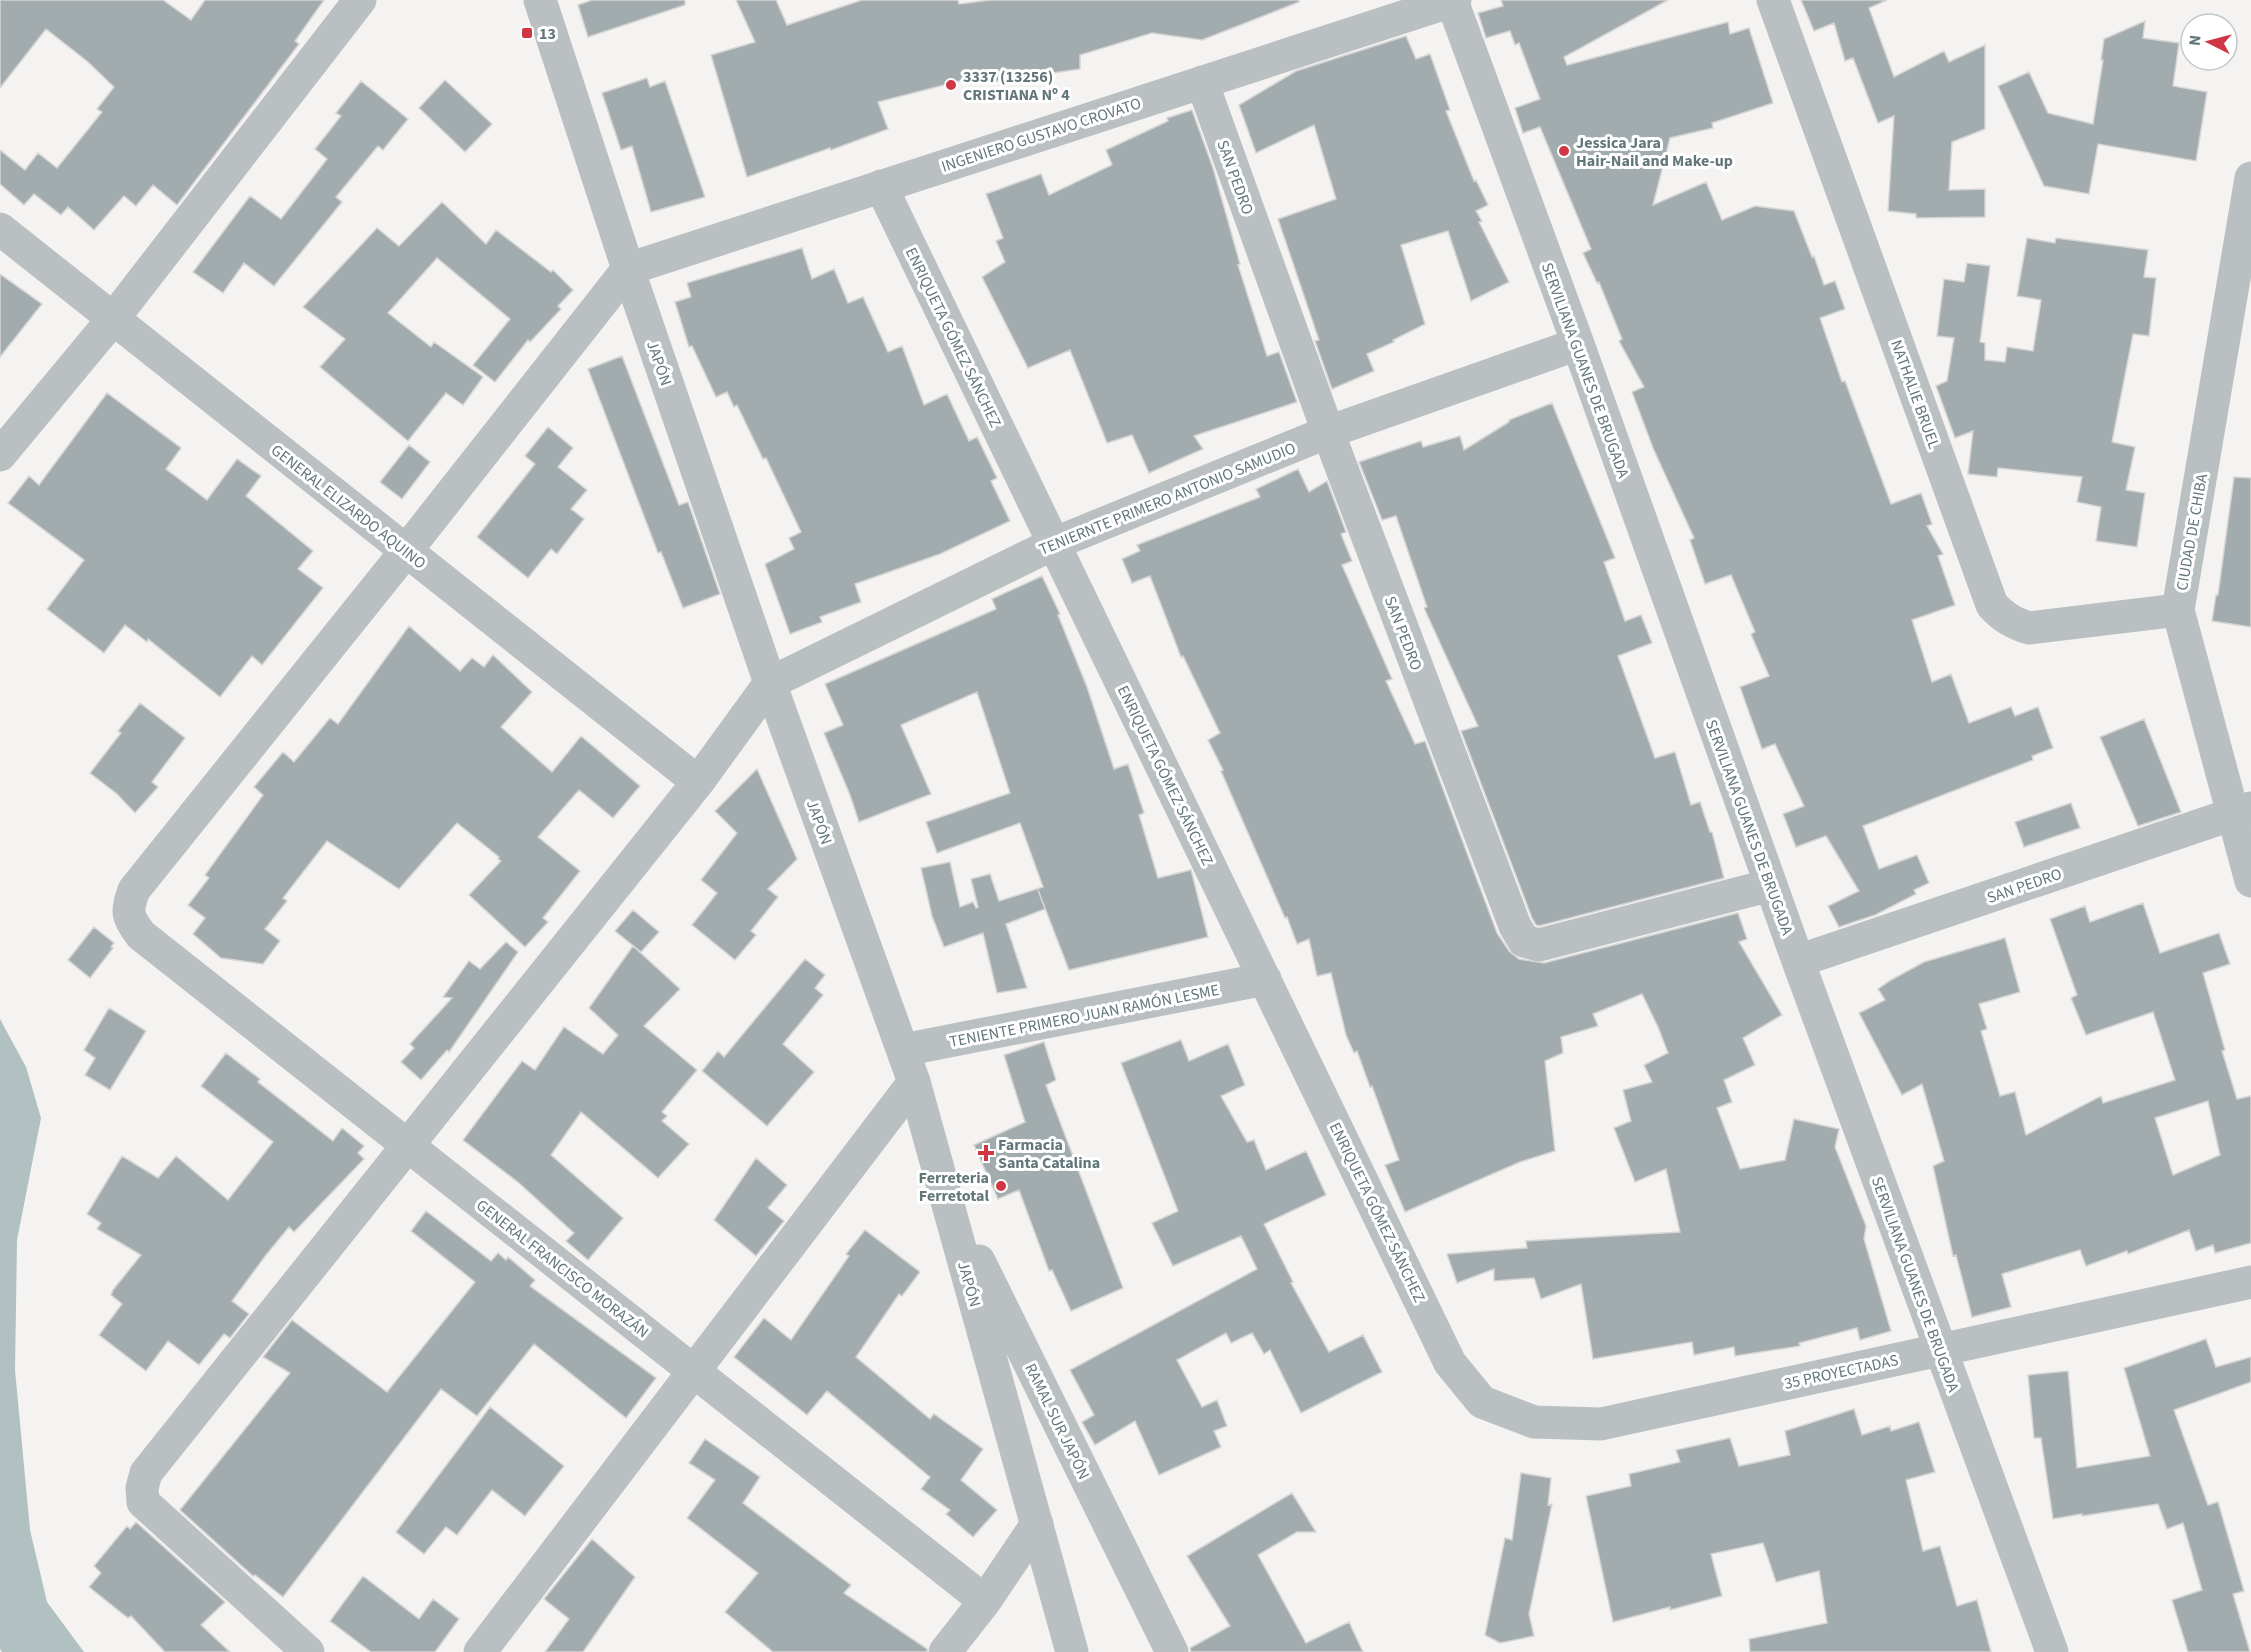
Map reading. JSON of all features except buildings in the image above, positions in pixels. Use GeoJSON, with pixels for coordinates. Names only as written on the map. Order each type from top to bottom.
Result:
{"type":"FeatureCollection","features":[{"type":"Feature","properties":{"kind":"street"},"geometry":{"type":"LineString","coordinates":[[0,454],[113,319],[360,0]]}},
{"type":"Feature","properties":{"kind":"street","name":"JAPÓN"},"geometry":{"type":"LineString","coordinates":[[540,0],[628,269],[770,683],[914,1082],[1072,1652]]}},
{"type":"Feature","properties":{"kind":"street","name":"INGENIERO GUSTAVO CROVATO"},"geometry":{"type":"LineString","coordinates":[[628,269],[1453,0]]}},
{"type":"Feature","properties":{"kind":"street","name":"SERVILIANA GUANES DE BRUGADA"},"geometry":{"type":"LineString","coordinates":[[1453,0],[1798,961],[2052,1652]]}},
{"type":"Feature","properties":{"kind":"street","name":"NATHALIE BRUEL"},"geometry":{"type":"LineString","coordinates":[[1773,0],[1992,605],[2008,620],[2029,628],[2178,609]]}},
{"type":"Feature","properties":{"kind":"street","name":"SAN PEDRO"},"geometry":{"type":"LineString","coordinates":[[1202,82],[1328,432],[1515,926],[1524,941],[1539,945],[1771,885]]}},
{"type":"Feature","properties":{"kind":"street","name":"CIUDAD DE CHIBA"},"geometry":{"type":"LineString","coordinates":[[2251,178],[2178,609],[2241,811],[2251,881]]}},
{"type":"Feature","properties":{"kind":"street","name":"ENRIQUETA GÓMEZ SÁNCHEZ"},"geometry":{"type":"LineString","coordinates":[[881,186],[1450,1363]]}},
{"type":"Feature","properties":{"kind":"street","name":"GENERAL ELIZARDO AQUINO"},"geometry":{"type":"LineString","coordinates":[[0,229],[698,782]]}},
{"type":"Feature","properties":{"kind":"street"},"geometry":{"type":"LineString","coordinates":[[406,551],[628,269]]}},
{"type":"Feature","properties":{"kind":"street","name":"TENIERNTE PRIMERO ANTONIO SAMUDIO"},"geometry":{"type":"LineString","coordinates":[[770,683],[1053,544],[1328,432],[1578,344]]}},
{"type":"Feature","properties":{"kind":"street","name":"GENERAL FRANCISCO MORAZÁN"},"geometry":{"type":"LineString","coordinates":[[406,551],[134,890],[128,907],[130,922],[141,935],[986,1601]]}},
{"type":"Feature","properties":{"kind":"street"},"geometry":{"type":"LineString","coordinates":[[308,1652],[143,1502],[142,1488],[146,1473],[698,782],[770,683]]}},
{"type":"Feature","properties":{"kind":"street","name":"SAN PEDRO"},"geometry":{"type":"LineString","coordinates":[[1798,961],[2241,811]]}},
{"type":"Feature","properties":{"kind":"street","name":"TENIENTE PRIMERO JUAN RAMÓN LESME"},"geometry":{"type":"LineString","coordinates":[[903,1050],[1265,979]]}},
{"type":"Feature","properties":{"kind":"street"},"geometry":{"type":"LineString","coordinates":[[480,1652],[914,1082]]}},
{"type":"Feature","properties":{"kind":"street","name":"RAMAL SUR JAPÓN"},"geometry":{"type":"LineString","coordinates":[[944,1189],[1172,1652]]}},
{"type":"Feature","properties":{"kind":"street","name":"35 PROYECTADAS"},"geometry":{"type":"LineString","coordinates":[[1450,1363],[1482,1402],[1534,1422],[1601,1424],[2251,1282]]}},
{"type":"Feature","properties":{"kind":"street"},"geometry":{"type":"LineString","coordinates":[[945,1652],[986,1601],[1037,1524]]}},
{"type":"Feature","properties":{"kind":"shaded area"},"geometry":{"type":"Polygon","coordinates":[[[0,1019],[26,1067],[41,1118],[17,1240],[15,1370],[30,1530],[47,1602],[84,1652],[2,1652],[0,1649],[0,1019]]]}},
{"type":"Feature","properties":{"kind":"place","name":"13"},"geometry":{"type":"Point","coordinates":[527,33]}},
{"type":"Feature","properties":{"kind":"place","name":"3337 (13256) CRISTIANA Nº 4"},"geometry":{"type":"Point","coordinates":[951,85]}},
{"type":"Feature","properties":{"kind":"place","name":"Jessica Jara Hair-Nail and Make-up"},"geometry":{"type":"Point","coordinates":[1564,151]}},
{"type":"Feature","properties":{"kind":"place","name":"Farmacia Santa Catalina"},"geometry":{"type":"Point","coordinates":[986,1153]}},
{"type":"Feature","properties":{"kind":"place","name":"Ferreteria Ferretotal"},"geometry":{"type":"Point","coordinates":[1001,1186]}}]}
